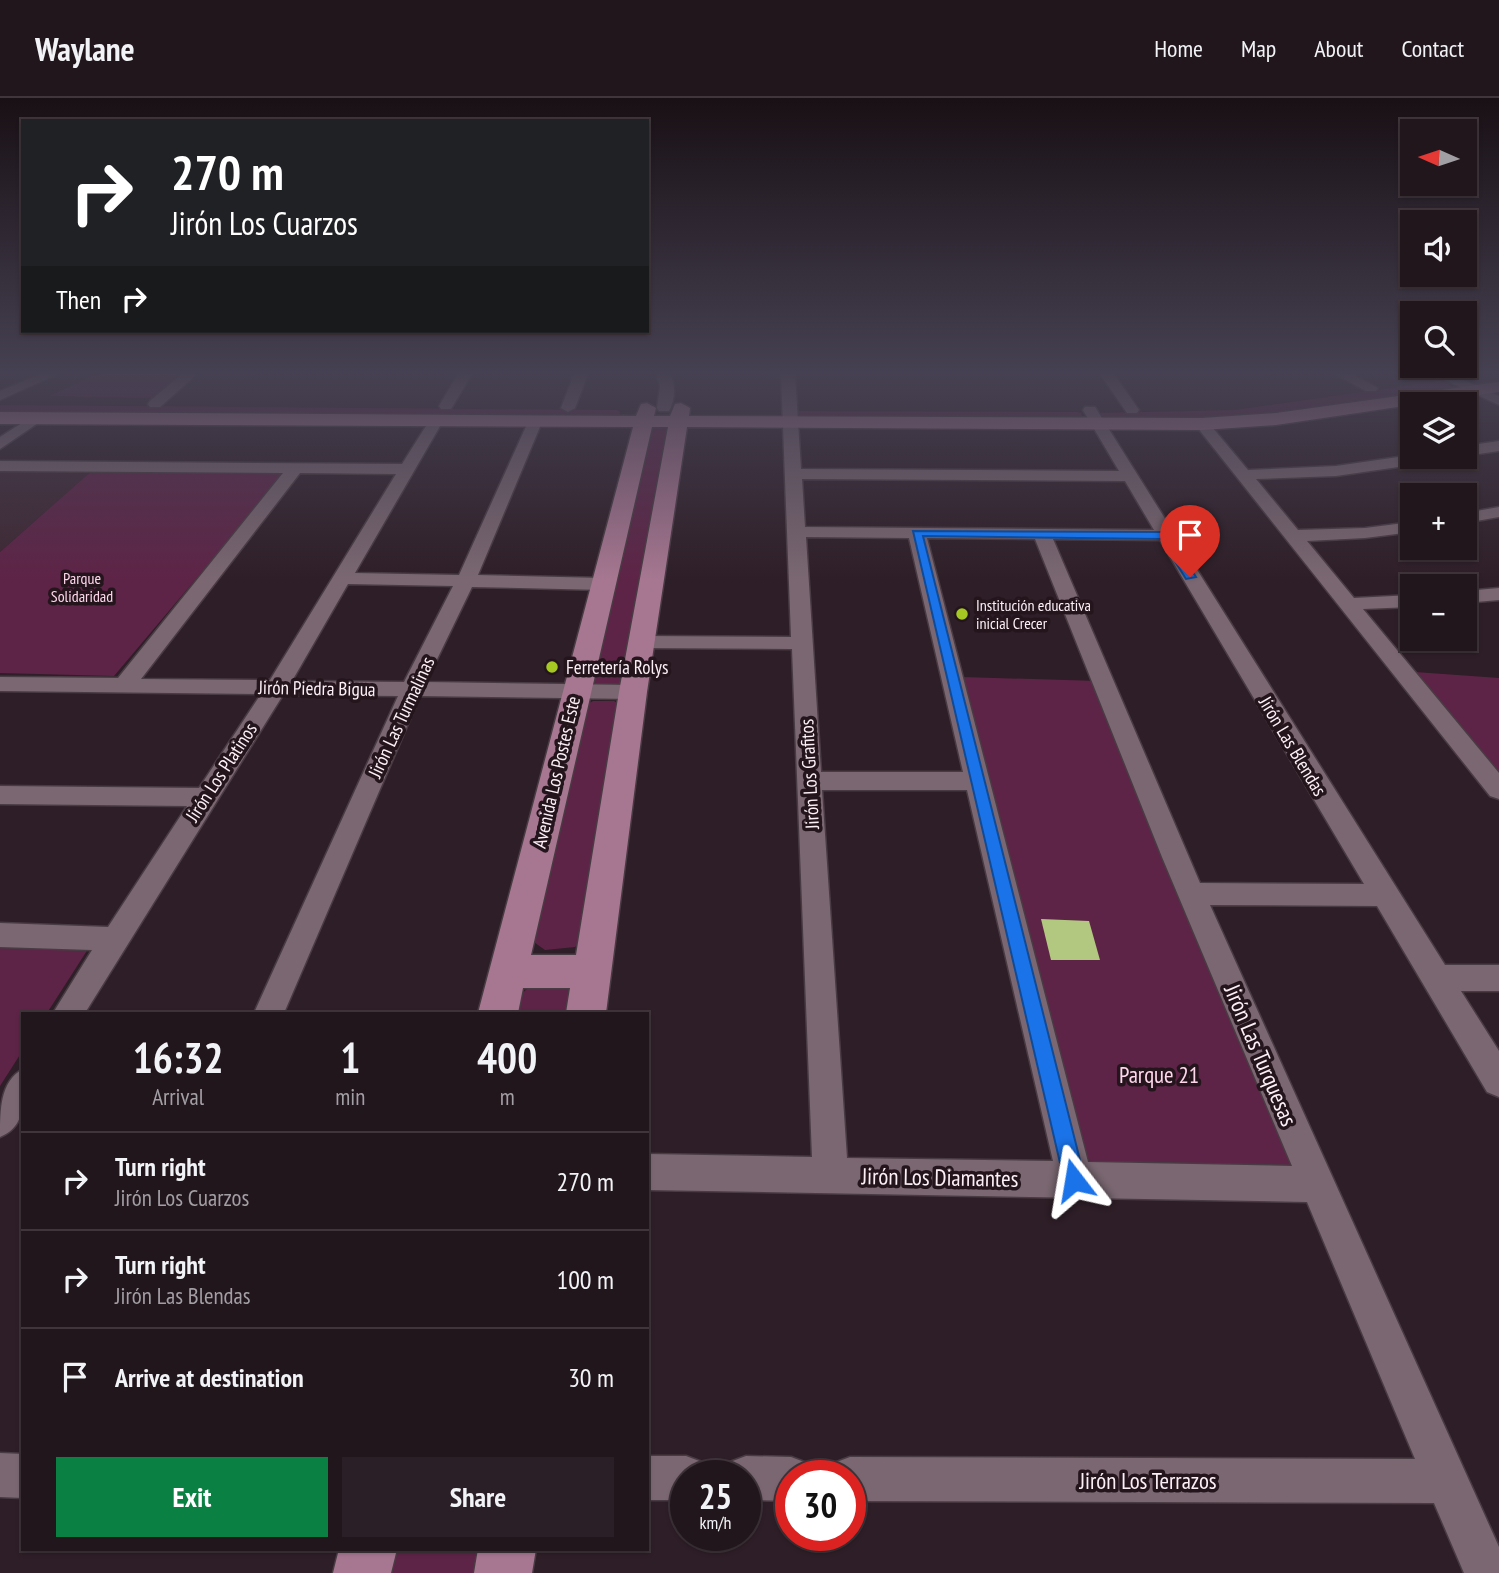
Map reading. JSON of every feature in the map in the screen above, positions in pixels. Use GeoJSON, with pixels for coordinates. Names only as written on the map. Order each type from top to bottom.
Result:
{"type":"FeatureCollection","features":[{"type":"Feature","properties":{"kind":"main road","name":"Avenida Los Postes Este"},"geometry":{"type":"LineString","coordinates":[[498,1012],[603,583],[653,443]]}},
{"type":"Feature","properties":{"kind":"main road"},"geometry":{"type":"LineString","coordinates":[[586,1012],[642,642],[660,443]]}},
{"type":"Feature","properties":{"kind":"main road"},"geometry":{"type":"LineString","coordinates":[[509,972],[593,971]]}},
{"type":"Feature","properties":{"kind":"main road"},"geometry":{"type":"LineString","coordinates":[[362,1573],[368,1551]]}},
{"type":"Feature","properties":{"kind":"main road"},"geometry":{"type":"LineString","coordinates":[[503,1573],[507,1551]]}},
{"type":"Feature","properties":{"kind":"street","name":"Jirón Los Platinos"},"geometry":{"type":"LineString","coordinates":[[69,1012],[277,687],[423,443]]}},
{"type":"Feature","properties":{"kind":"street","name":"Jirón Las Turmalinas"},"geometry":{"type":"LineString","coordinates":[[270,1012],[412,689],[466,580],[526,443]]}},
{"type":"Feature","properties":{"kind":"street","name":"Jirón Los Grafitos"},"geometry":{"type":"LineString","coordinates":[[793,443],[830,1175]]}},
{"type":"Feature","properties":{"kind":"street","name":"Jirón Las Blendas"},"geometry":{"type":"LineString","coordinates":[[1109,443],[1499,1081]]}},
{"type":"Feature","properties":{"kind":"street"},"geometry":{"type":"LineString","coordinates":[[1218,443],[1499,790]]}},
{"type":"Feature","properties":{"kind":"street"},"geometry":{"type":"LineString","coordinates":[[1477,449],[1499,446]]}},
{"type":"Feature","properties":{"kind":"street"},"geometry":{"type":"LineString","coordinates":[[1245,475],[1336,471],[1400,462]]}},
{"type":"Feature","properties":{"kind":"street"},"geometry":{"type":"LineString","coordinates":[[0,466],[406,469]]}},
{"type":"Feature","properties":{"kind":"street"},"geometry":{"type":"LineString","coordinates":[[124,685],[295,468]]}},
{"type":"Feature","properties":{"kind":"street"},"geometry":{"type":"LineString","coordinates":[[795,474],[1129,476]]}},
{"type":"Feature","properties":{"kind":"street"},"geometry":{"type":"LineString","coordinates":[[1477,516],[1499,512]]}},
{"type":"Feature","properties":{"kind":"street"},"geometry":{"type":"LineString","coordinates":[[1295,536],[1400,529]]}},
{"type":"Feature","properties":{"kind":"street"},"geometry":{"type":"LineString","coordinates":[[797,532],[1165,535]]}},
{"type":"Feature","properties":{"kind":"street"},"geometry":{"type":"LineString","coordinates":[[917,533],[1074,1180]]}},
{"type":"Feature","properties":{"kind":"street","name":"Jirón Las Turquesas"},"geometry":{"type":"LineString","coordinates":[[1042,534],[1316,1184],[1487,1573]]}},
{"type":"Feature","properties":{"kind":"street"},"geometry":{"type":"LineString","coordinates":[[341,578],[603,583]]}},
{"type":"Feature","properties":{"kind":"street"},"geometry":{"type":"LineString","coordinates":[[1477,596],[1499,594]]}},
{"type":"Feature","properties":{"kind":"street"},"geometry":{"type":"LineString","coordinates":[[1350,604],[1400,602]]}},
{"type":"Feature","properties":{"kind":"street"},"geometry":{"type":"LineString","coordinates":[[642,642],[802,643]]}},
{"type":"Feature","properties":{"kind":"street","name":"Jirón Piedra Bigua"},"geometry":{"type":"LineString","coordinates":[[0,684],[634,692]]}},
{"type":"Feature","properties":{"kind":"street"},"geometry":{"type":"LineString","coordinates":[[809,781],[978,781]]}},
{"type":"Feature","properties":{"kind":"street"},"geometry":{"type":"LineString","coordinates":[[0,795],[204,797]]}},
{"type":"Feature","properties":{"kind":"street"},"geometry":{"type":"LineString","coordinates":[[1192,894],[1384,895]]}},
{"type":"Feature","properties":{"kind":"street"},"geometry":{"type":"LineString","coordinates":[[0,935],[116,939]]}},
{"type":"Feature","properties":{"kind":"street"},"geometry":{"type":"LineString","coordinates":[[1436,978],[1499,978]]}},
{"type":"Feature","properties":{"kind":"street"},"geometry":{"type":"LineString","coordinates":[[0,1120],[21,1087]]}},
{"type":"Feature","properties":{"kind":"street","name":"Jirón Los Diamantes"},"geometry":{"type":"LineString","coordinates":[[649,1172],[1316,1184]]}},
{"type":"Feature","properties":{"kind":"street"},"geometry":{"type":"LineString","coordinates":[[0,1475],[21,1476]]}},
{"type":"Feature","properties":{"kind":"street"},"geometry":{"type":"LineString","coordinates":[[649,1478],[670,1478]]}},
{"type":"Feature","properties":{"kind":"street","name":"Jirón Los Terrazos"},"geometry":{"type":"LineString","coordinates":[[866,1479],[1446,1481]]}},
{"type":"Feature","properties":{"kind":"shaded area"},"geometry":{"type":"Polygon","coordinates":[[[0,470],[93,470],[0,552],[0,470]]]}},
{"type":"Feature","properties":{"kind":"green space"},"geometry":{"type":"Polygon","coordinates":[[[647,443],[665,443],[627,677],[620,685],[600,686],[590,681],[647,443]]]}},
{"type":"Feature","properties":{"kind":"green space","name":"Parque Solidaridad"},"geometry":{"type":"Polygon","coordinates":[[[95,468],[288,470],[114,676],[0,673],[0,552],[95,468]]]}},
{"type":"Feature","properties":{"kind":"green space"},"geometry":{"type":"Polygon","coordinates":[[[1415,672],[1499,678],[1499,776],[1415,672]]]}},
{"type":"Feature","properties":{"kind":"green space","name":"Parque 21"},"geometry":{"type":"Polygon","coordinates":[[[962,677],[1098,681],[1301,1169],[1085,1167],[962,677]]]}},
{"type":"Feature","properties":{"kind":"green space"},"geometry":{"type":"Polygon","coordinates":[[[593,701],[614,701],[623,706],[585,938],[575,947],[545,950],[531,940],[582,707],[593,701]]]}},
{"type":"Feature","properties":{"kind":"green space"},"geometry":{"type":"Polygon","coordinates":[[[0,948],[88,949],[48,1012],[21,1012],[21,1053],[0,1086],[0,948]]]}},
{"type":"Feature","properties":{"kind":"green space"},"geometry":{"type":"Polygon","coordinates":[[[566,984],[574,994],[571,1012],[514,1012],[521,995],[539,985],[566,984]]]}},
{"type":"Feature","properties":{"kind":"green space"},"geometry":{"type":"Polygon","coordinates":[[[390,1551],[487,1551],[483,1573],[385,1573],[390,1551]]]}},
{"type":"Feature","properties":{"kind":"building"},"geometry":{"type":"Polygon","coordinates":[[[1041,919],[1089,921],[1100,960],[1051,960],[1041,919]]]}},
{"type":"Feature","properties":{"kind":"place","name":"Institución educativa inicial Crecer"},"geometry":{"type":"Point","coordinates":[962,614]}},
{"type":"Feature","properties":{"kind":"place","name":"Ferretería Rolys"},"geometry":{"type":"Point","coordinates":[552,667]}},
{"type":"Feature","properties":{"kind":"route"},"geometry":{"type":"LineString","coordinates":[[1074,1180],[917,533],[1165,535],[1190,577]]}}]}
